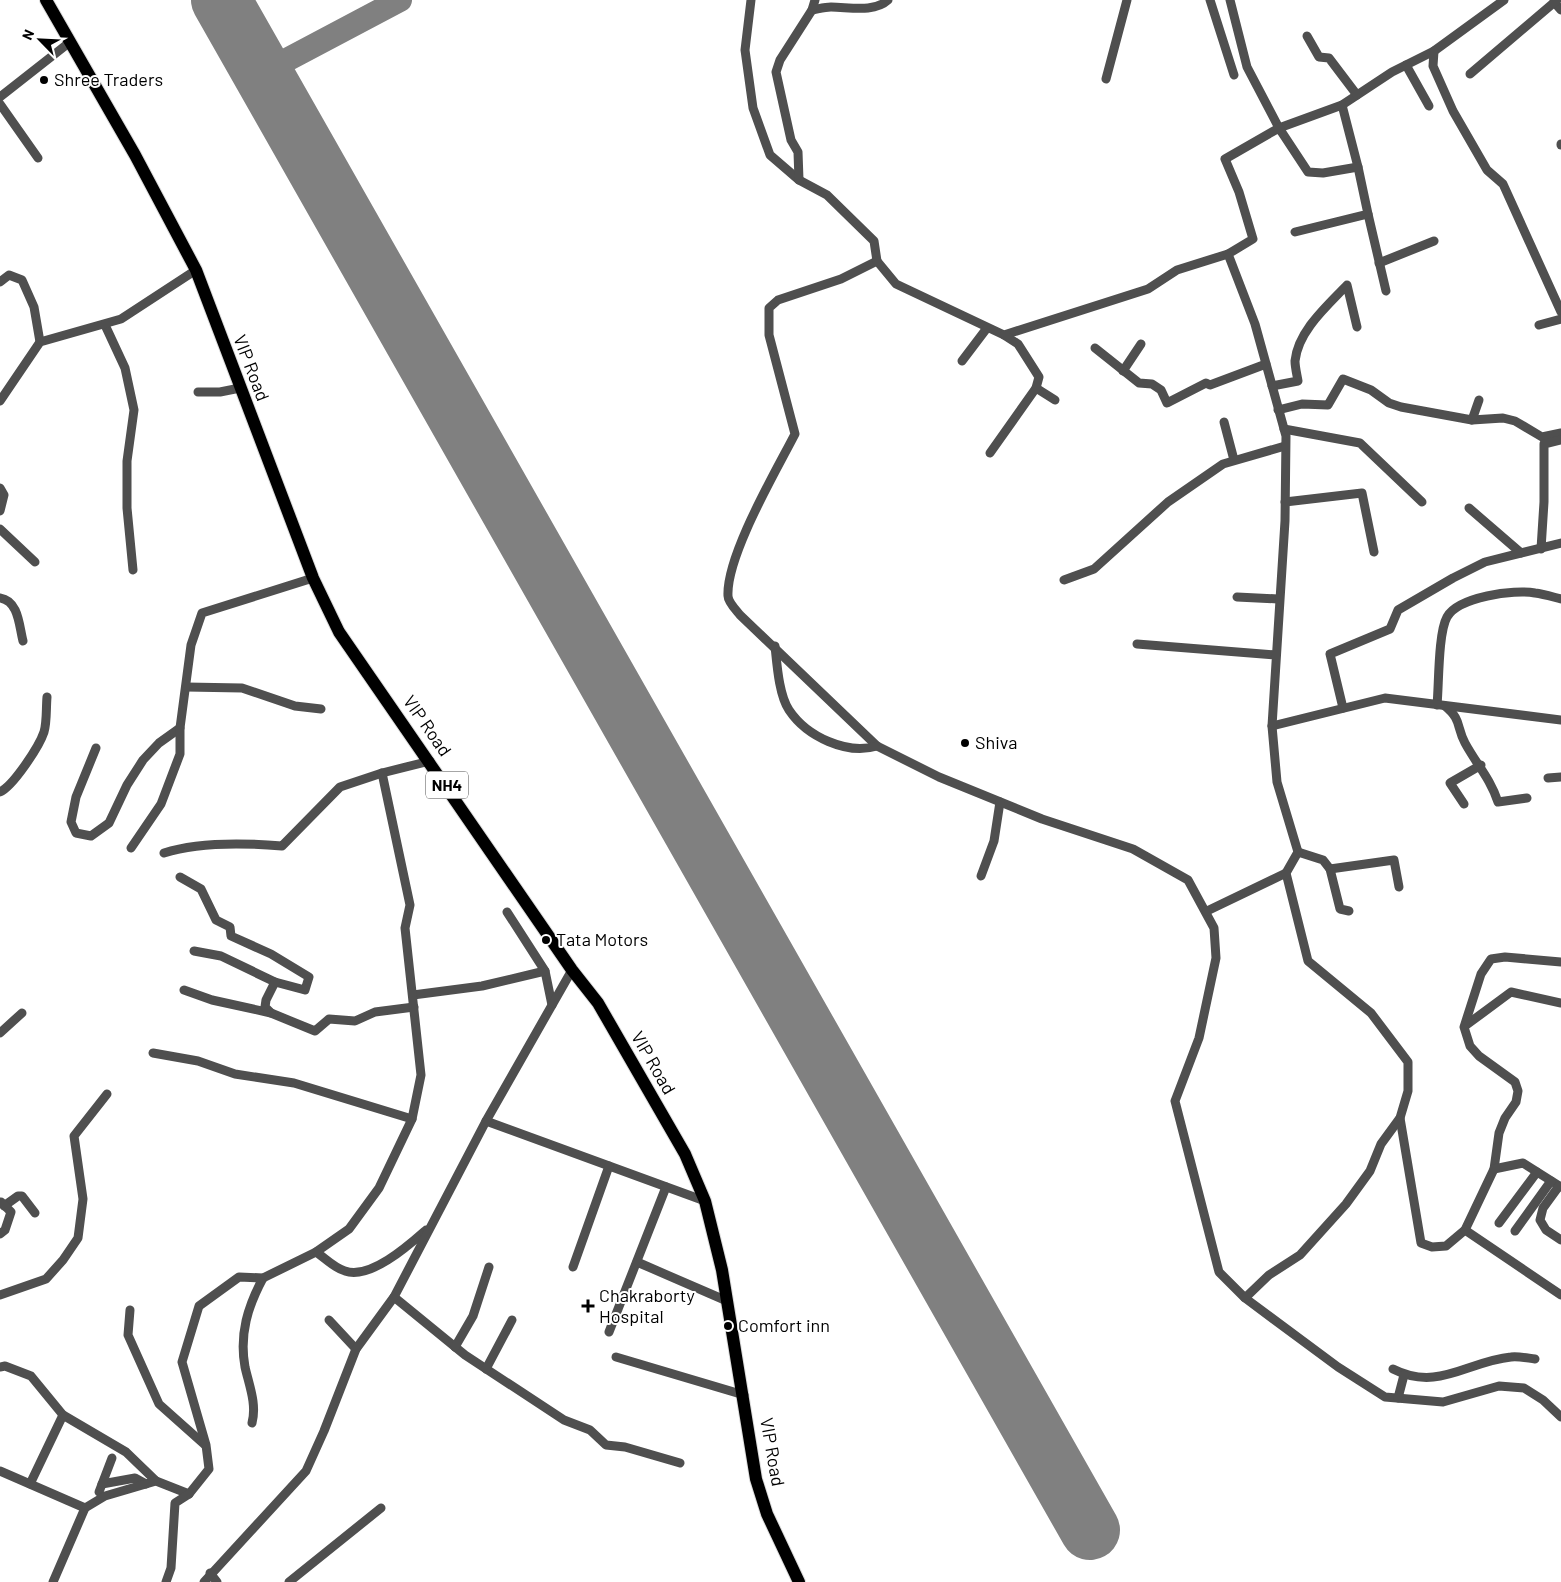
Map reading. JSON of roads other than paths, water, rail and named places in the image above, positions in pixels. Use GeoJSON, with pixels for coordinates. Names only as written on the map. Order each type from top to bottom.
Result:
{"type":"FeatureCollection","features":[{"type":"Feature","properties":{"kind":"highway","name":"VIP Road"},"geometry":{"type":"LineString","coordinates":[[46,0],[135,154],[196,270],[313,578],[340,632],[572,970],[598,1003],[685,1154],[704,1201],[727,1301],[744,1395],[756,1479],[767,1514],[799,1582]]}},
{"type":"Feature","properties":{"kind":"street"},"geometry":{"type":"LineString","coordinates":[[751,0],[745,50],[753,108],[770,155],[799,180],[827,195],[874,241],[878,261],[896,284],[1004,335],[1018,344],[1039,377],[1036,388],[990,453]]}},
{"type":"Feature","properties":{"kind":"street"},"geometry":{"type":"LineString","coordinates":[[799,180],[798,152],[790,140],[776,72],[780,60],[812,10],[815,0]]}},
{"type":"Feature","properties":{"kind":"street"},"geometry":{"type":"LineString","coordinates":[[812,10],[829,6],[860,9],[884,4],[888,0]]}},
{"type":"Feature","properties":{"kind":"street"},"geometry":{"type":"LineString","coordinates":[[1106,79],[1126,0]]}},
{"type":"Feature","properties":{"kind":"street"},"geometry":{"type":"LineString","coordinates":[[1210,0],[1234,75]]}},
{"type":"Feature","properties":{"kind":"street"},"geometry":{"type":"LineString","coordinates":[[1230,0],[1247,66],[1279,128],[1308,172],[1322,174],[1358,167]]}},
{"type":"Feature","properties":{"kind":"street"},"geometry":{"type":"LineString","coordinates":[[1470,74],[1556,1],[1561,10]]}},
{"type":"Feature","properties":{"kind":"street"},"geometry":{"type":"LineString","coordinates":[[1004,335],[1148,289],[1177,270],[1228,254],[1253,239],[1239,192],[1225,159],[1279,128],[1342,104],[1406,65],[1434,51],[1498,2]]}},
{"type":"Feature","properties":{"kind":"street"},"geometry":{"type":"LineString","coordinates":[[1307,36],[1319,57],[1329,58],[1357,95]]}},
{"type":"Feature","properties":{"kind":"street"},"geometry":{"type":"LineString","coordinates":[[0,97],[70,42]]}},
{"type":"Feature","properties":{"kind":"street"},"geometry":{"type":"LineString","coordinates":[[1434,51],[1433,66],[1452,111],[1487,170],[1503,184],[1561,312]]}},
{"type":"Feature","properties":{"kind":"street"},"geometry":{"type":"LineString","coordinates":[[1406,65],[1429,106]]}},
{"type":"Feature","properties":{"kind":"street"},"geometry":{"type":"LineString","coordinates":[[0,104],[38,158]]}},
{"type":"Feature","properties":{"kind":"street"},"geometry":{"type":"LineString","coordinates":[[1342,104],[1386,291]]}},
{"type":"Feature","properties":{"kind":"street"},"geometry":{"type":"LineString","coordinates":[[1295,232],[1368,214]]}},
{"type":"Feature","properties":{"kind":"street"},"geometry":{"type":"LineString","coordinates":[[1379,263],[1434,241]]}},
{"type":"Feature","properties":{"kind":"street"},"geometry":{"type":"LineString","coordinates":[[1207,911],[1286,873],[1298,852],[1277,782],[1272,726],[1285,502],[1284,429],[1255,324],[1228,254]]}},
{"type":"Feature","properties":{"kind":"street"},"geometry":{"type":"LineString","coordinates":[[878,261],[841,278],[778,300],[769,308],[769,335],[796,434],[759,502],[730,573],[728,598],[740,615],[878,746],[938,777],[1042,819],[1133,849],[1188,880],[1207,911],[1214,928],[1216,958],[1199,1038],[1175,1101],[1218,1272],[1245,1298],[1338,1368],[1385,1397],[1444,1402],[1499,1386],[1524,1388],[1543,1400],[1561,1417]]}},
{"type":"Feature","properties":{"kind":"street"},"geometry":{"type":"LineString","coordinates":[[0,401],[40,342],[122,319],[196,270]]}},
{"type":"Feature","properties":{"kind":"street"},"geometry":{"type":"LineString","coordinates":[[0,282],[9,275],[22,280],[34,307],[40,342]]}},
{"type":"Feature","properties":{"kind":"street"},"geometry":{"type":"LineString","coordinates":[[1272,386],[1298,380],[1295,362],[1303,338],[1319,314],[1347,286],[1357,327]]}},
{"type":"Feature","properties":{"kind":"street"},"geometry":{"type":"LineString","coordinates":[[1539,325],[1561,319]]}},
{"type":"Feature","properties":{"kind":"street"},"geometry":{"type":"LineString","coordinates":[[105,325],[125,368],[134,410],[127,461],[127,508],[133,570]]}},
{"type":"Feature","properties":{"kind":"street"},"geometry":{"type":"LineString","coordinates":[[962,361],[987,328]]}},
{"type":"Feature","properties":{"kind":"street"},"geometry":{"type":"LineString","coordinates":[[1123,370],[1141,344]]}},
{"type":"Feature","properties":{"kind":"street"},"geometry":{"type":"LineString","coordinates":[[1095,348],[1139,383],[1152,384],[1161,390],[1167,403],[1206,383],[1210,385],[1266,364]]}},
{"type":"Feature","properties":{"kind":"street"},"geometry":{"type":"LineString","coordinates":[[1278,410],[1302,404],[1328,405],[1342,378],[1380,394],[1389,403],[1472,420],[1504,418],[1515,421],[1542,437],[1561,433]]}},
{"type":"Feature","properties":{"kind":"street"},"geometry":{"type":"LineString","coordinates":[[198,392],[220,392],[240,388]]}},
{"type":"Feature","properties":{"kind":"street"},"geometry":{"type":"LineString","coordinates":[[1036,388],[1055,400]]}},
{"type":"Feature","properties":{"kind":"street"},"geometry":{"type":"LineString","coordinates":[[1472,420],[1479,400]]}},
{"type":"Feature","properties":{"kind":"street"},"geometry":{"type":"LineString","coordinates":[[1224,422],[1234,460]]}},
{"type":"Feature","properties":{"kind":"street"},"geometry":{"type":"LineString","coordinates":[[1284,429],[1360,443],[1422,502]]}},
{"type":"Feature","properties":{"kind":"street"},"geometry":{"type":"LineString","coordinates":[[1541,549],[1544,502],[1544,444],[1561,440]]}},
{"type":"Feature","properties":{"kind":"street"},"geometry":{"type":"LineString","coordinates":[[1064,580],[1094,569],[1168,502],[1224,464],[1285,446]]}},
{"type":"Feature","properties":{"kind":"street"},"geometry":{"type":"LineString","coordinates":[[0,488],[4,495],[0,520]]}},
{"type":"Feature","properties":{"kind":"street"},"geometry":{"type":"LineString","coordinates":[[1285,502],[1362,493],[1374,552]]}},
{"type":"Feature","properties":{"kind":"street"},"geometry":{"type":"LineString","coordinates":[[1469,508],[1521,553]]}},
{"type":"Feature","properties":{"kind":"street"},"geometry":{"type":"LineString","coordinates":[[0,529],[35,562]]}},
{"type":"Feature","properties":{"kind":"street"},"geometry":{"type":"LineString","coordinates":[[1342,708],[1330,654],[1390,629],[1398,610],[1485,562],[1561,543]]}},
{"type":"Feature","properties":{"kind":"street"},"geometry":{"type":"LineString","coordinates":[[131,848],[161,804],[180,754],[180,728],[191,645],[202,613],[313,578]]}},
{"type":"Feature","properties":{"kind":"street"},"geometry":{"type":"LineString","coordinates":[[1441,705],[1446,618],[1460,604],[1496,594],[1533,592],[1561,599]]}},
{"type":"Feature","properties":{"kind":"street"},"geometry":{"type":"LineString","coordinates":[[1237,597],[1278,598]]}},
{"type":"Feature","properties":{"kind":"street"},"geometry":{"type":"LineString","coordinates":[[0,598],[6,599],[16,609],[23,641]]}},
{"type":"Feature","properties":{"kind":"street"},"geometry":{"type":"LineString","coordinates":[[1137,644],[1276,655]]}},
{"type":"Feature","properties":{"kind":"street"},"geometry":{"type":"LineString","coordinates":[[774,646],[778,678],[789,710],[809,730],[837,746],[864,750],[878,746]]}},
{"type":"Feature","properties":{"kind":"street"},"geometry":{"type":"LineString","coordinates":[[186,687],[242,688],[295,706],[321,709]]}},
{"type":"Feature","properties":{"kind":"street"},"geometry":{"type":"LineString","coordinates":[[0,792],[6,790],[44,732],[47,697]]}},
{"type":"Feature","properties":{"kind":"street"},"geometry":{"type":"LineString","coordinates":[[1272,726],[1385,698],[1561,720]]}},
{"type":"Feature","properties":{"kind":"street"},"geometry":{"type":"LineString","coordinates":[[1441,705],[1456,715],[1465,742],[1492,784],[1498,802],[1527,798]]}},
{"type":"Feature","properties":{"kind":"street"},"geometry":{"type":"LineString","coordinates":[[96,748],[76,797],[71,822],[76,833],[92,836],[109,823],[127,785],[143,760],[159,743],[180,728]]}},
{"type":"Feature","properties":{"kind":"street"},"geometry":{"type":"LineString","coordinates":[[164,853],[182,847],[262,844],[282,846],[340,786],[430,761]]}},
{"type":"Feature","properties":{"kind":"street"},"geometry":{"type":"LineString","coordinates":[[1464,804],[1450,783],[1481,765]]}},
{"type":"Feature","properties":{"kind":"street"},"geometry":{"type":"LineString","coordinates":[[166,1582],[171,1568],[175,1503],[189,1494],[209,1469],[206,1445],[182,1362],[199,1306],[239,1277],[263,1278],[316,1252],[349,1229],[378,1188],[412,1118],[421,1075],[405,928],[410,905],[382,773]]}},
{"type":"Feature","properties":{"kind":"street"},"geometry":{"type":"LineString","coordinates":[[1548,778],[1561,777]]}},
{"type":"Feature","properties":{"kind":"street"},"geometry":{"type":"LineString","coordinates":[[981,876],[994,841],[1000,802]]}},
{"type":"Feature","properties":{"kind":"street"},"geometry":{"type":"LineString","coordinates":[[1298,852],[1323,860],[1330,869],[1340,909],[1349,911]]}},
{"type":"Feature","properties":{"kind":"street"},"geometry":{"type":"LineString","coordinates":[[1330,869],[1394,860],[1398,887]]}},
{"type":"Feature","properties":{"kind":"street"},"geometry":{"type":"LineString","coordinates":[[1245,1298],[1269,1275],[1300,1255],[1346,1204],[1370,1171],[1381,1144],[1400,1118],[1408,1091],[1408,1062],[1371,1013],[1308,961],[1286,873]]}},
{"type":"Feature","properties":{"kind":"street"},"geometry":{"type":"LineString","coordinates":[[180,877],[201,889],[216,920],[230,927],[231,936],[271,954],[309,976],[305,990],[276,982],[221,956],[194,951]]}},
{"type":"Feature","properties":{"kind":"street"},"geometry":{"type":"LineString","coordinates":[[507,912],[545,971],[552,1005]]}},
{"type":"Feature","properties":{"kind":"street"},"geometry":{"type":"LineString","coordinates":[[1400,1118],[1421,1244],[1446,1246],[1465,1230],[1494,1169],[1499,1133],[1516,1102],[1518,1090],[1515,1082],[1479,1056],[1470,1046],[1464,1027],[1481,974],[1491,959],[1504,957],[1561,962]]}},
{"type":"Feature","properties":{"kind":"street"},"geometry":{"type":"LineString","coordinates":[[204,1582],[210,1573],[306,1471],[356,1349],[394,1297],[486,1121],[572,970]]}},
{"type":"Feature","properties":{"kind":"street"},"geometry":{"type":"LineString","coordinates":[[412,995],[482,986],[545,971]]}},
{"type":"Feature","properties":{"kind":"street"},"geometry":{"type":"LineString","coordinates":[[271,1013],[265,1007],[266,1000],[276,982]]}},
{"type":"Feature","properties":{"kind":"street"},"geometry":{"type":"LineString","coordinates":[[184,990],[212,1000],[271,1013],[315,1031],[329,1019],[356,1021],[375,1012],[414,1007]]}},
{"type":"Feature","properties":{"kind":"street"},"geometry":{"type":"LineString","coordinates":[[1464,1027],[1511,992],[1561,1003]]}},
{"type":"Feature","properties":{"kind":"street"},"geometry":{"type":"LineString","coordinates":[[0,1033],[22,1013]]}},
{"type":"Feature","properties":{"kind":"street"},"geometry":{"type":"LineString","coordinates":[[153,1054],[198,1061],[235,1074],[294,1083],[412,1118]]}},
{"type":"Feature","properties":{"kind":"street"},"geometry":{"type":"LineString","coordinates":[[0,1294],[46,1279],[63,1260],[78,1238],[83,1199],[74,1136],[107,1094]]}},
{"type":"Feature","properties":{"kind":"street"},"geometry":{"type":"LineString","coordinates":[[486,1121],[704,1201]]}},
{"type":"Feature","properties":{"kind":"street"},"geometry":{"type":"LineString","coordinates":[[1494,1169],[1523,1163],[1557,1184]]}},
{"type":"Feature","properties":{"kind":"street"},"geometry":{"type":"LineString","coordinates":[[573,1267],[609,1166]]}},
{"type":"Feature","properties":{"kind":"street"},"geometry":{"type":"LineString","coordinates":[[1498,1223],[1537,1172]]}},
{"type":"Feature","properties":{"kind":"street"},"geometry":{"type":"LineString","coordinates":[[1515,1231],[1557,1184]]}},
{"type":"Feature","properties":{"kind":"street"},"geometry":{"type":"LineString","coordinates":[[1557,1184],[1543,1208],[1540,1220],[1546,1230],[1561,1240]]}},
{"type":"Feature","properties":{"kind":"street"},"geometry":{"type":"LineString","coordinates":[[609,1332],[666,1187]]}},
{"type":"Feature","properties":{"kind":"street"},"geometry":{"type":"LineString","coordinates":[[0,1234],[5,1230],[11,1212],[2,1204],[22,1196],[35,1213]]}},
{"type":"Feature","properties":{"kind":"street"},"geometry":{"type":"LineString","coordinates":[[316,1252],[346,1272],[363,1271],[398,1254],[431,1226]]}},
{"type":"Feature","properties":{"kind":"street"},"geometry":{"type":"LineString","coordinates":[[1465,1230],[1561,1295]]}},
{"type":"Feature","properties":{"kind":"street"},"geometry":{"type":"LineString","coordinates":[[637,1262],[727,1301]]}},
{"type":"Feature","properties":{"kind":"street"},"geometry":{"type":"LineString","coordinates":[[455,1347],[472,1316],[489,1267]]}},
{"type":"Feature","properties":{"kind":"street"},"geometry":{"type":"LineString","coordinates":[[252,1423],[255,1412],[245,1364],[244,1329],[250,1302],[263,1278]]}},
{"type":"Feature","properties":{"kind":"street"},"geometry":{"type":"LineString","coordinates":[[394,1297],[455,1347],[486,1369],[564,1420],[590,1430],[606,1445],[625,1447],[680,1464]]}},
{"type":"Feature","properties":{"kind":"street"},"geometry":{"type":"LineString","coordinates":[[130,1310],[128,1335],[159,1404],[206,1445]]}},
{"type":"Feature","properties":{"kind":"street"},"geometry":{"type":"LineString","coordinates":[[329,1320],[356,1349]]}},
{"type":"Feature","properties":{"kind":"street"},"geometry":{"type":"LineString","coordinates":[[486,1369],[512,1320]]}},
{"type":"Feature","properties":{"kind":"street"},"geometry":{"type":"LineString","coordinates":[[616,1357],[744,1395]]}},
{"type":"Feature","properties":{"kind":"street"},"geometry":{"type":"LineString","coordinates":[[1393,1369],[1404,1375],[1428,1379],[1512,1357],[1534,1359]]}},
{"type":"Feature","properties":{"kind":"street"},"geometry":{"type":"LineString","coordinates":[[0,1366],[5,1366],[31,1376],[63,1415],[126,1452],[156,1480],[189,1494]]}},
{"type":"Feature","properties":{"kind":"street"},"geometry":{"type":"LineString","coordinates":[[1398,1398],[1404,1375]]}},
{"type":"Feature","properties":{"kind":"street"},"geometry":{"type":"LineString","coordinates":[[30,1484],[63,1415]]}},
{"type":"Feature","properties":{"kind":"street"},"geometry":{"type":"LineString","coordinates":[[112,1458],[100,1488],[135,1478],[146,1484]]}},
{"type":"Feature","properties":{"kind":"street"},"geometry":{"type":"LineString","coordinates":[[0,1471],[85,1508]]}},
{"type":"Feature","properties":{"kind":"street"},"geometry":{"type":"LineString","coordinates":[[52,1582],[85,1508],[105,1496],[156,1480]]}},
{"type":"Feature","properties":{"kind":"street"},"geometry":{"type":"LineString","coordinates":[[289,1582],[382,1508]]}},
{"type":"Feature","properties":{"kind":"street"},"geometry":{"type":"LineString","coordinates":[[210,1573],[218,1582]]}},
{"type":"Feature","properties":{"kind":"place","name":"Shree Traders"},"geometry":{"type":"Point","coordinates":[44,80]}},
{"type":"Feature","properties":{"kind":"place","name":"Shiva"},"geometry":{"type":"Point","coordinates":[965,743]}},
{"type":"Feature","properties":{"kind":"place","name":"Tata Motors"},"geometry":{"type":"Point","coordinates":[546,940]}},
{"type":"Feature","properties":{"kind":"place","name":"Chakraborty Hospital"},"geometry":{"type":"Point","coordinates":[588,1306]}},
{"type":"Feature","properties":{"kind":"place","name":"Comfort inn"},"geometry":{"type":"Point","coordinates":[728,1326]}}]}
